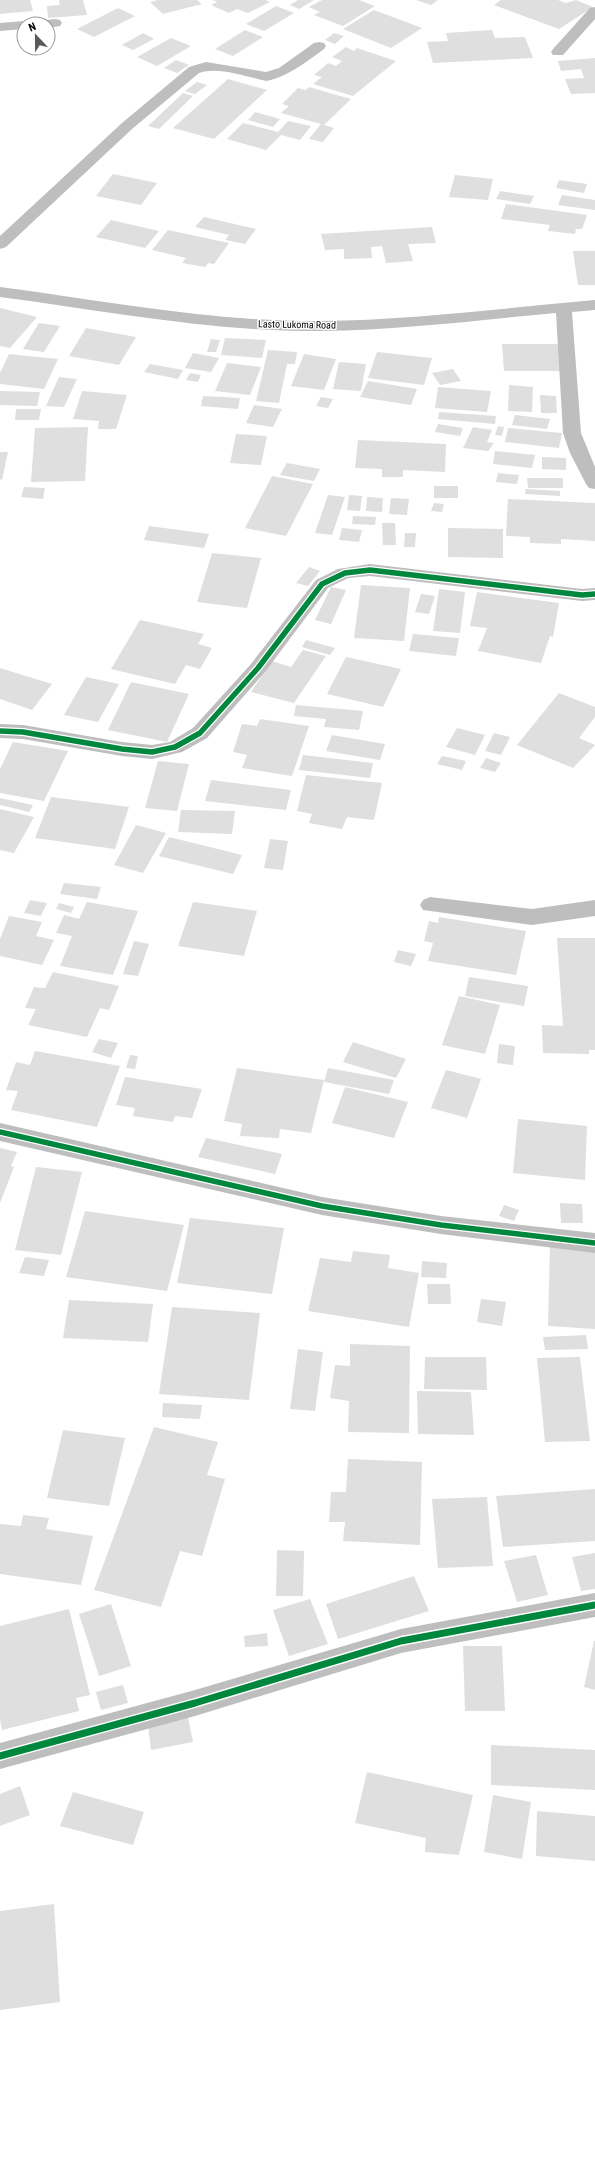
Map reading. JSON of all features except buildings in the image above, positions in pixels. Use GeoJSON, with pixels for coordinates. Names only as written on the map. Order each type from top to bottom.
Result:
{"type":"FeatureCollection","features":[{"type":"Feature","properties":{"kind":"street"},"geometry":{"type":"LineString","coordinates":[[558,52],[595,12]]}},
{"type":"Feature","properties":{"kind":"street"},"geometry":{"type":"LineString","coordinates":[[0,27],[16,26]]}},
{"type":"Feature","properties":{"kind":"street"},"geometry":{"type":"LineString","coordinates":[[0,244],[127,126],[194,70],[206,66],[219,67],[267,77],[284,71],[319,46]]}},
{"type":"Feature","properties":{"kind":"street","name":"Lasto Lukoma Road"},"geometry":{"type":"LineString","coordinates":[[0,293],[186,317],[259,324],[321,326],[401,322],[595,305]]}},
{"type":"Feature","properties":{"kind":"street"},"geometry":{"type":"LineString","coordinates":[[564,308],[572,433],[579,453],[595,484]]}},
{"type":"Feature","properties":{"kind":"street"},"geometry":{"type":"LineString","coordinates":[[0,731],[23,732],[122,749],[152,752],[174,748],[200,733],[258,668],[322,584],[334,576],[350,571],[370,570],[582,595],[595,594]]}},
{"type":"Feature","properties":{"kind":"street"},"geometry":{"type":"LineString","coordinates":[[430,905],[532,917],[595,908]]}},
{"type":"Feature","properties":{"kind":"street"},"geometry":{"type":"LineString","coordinates":[[0,1132],[322,1206],[442,1225],[595,1243]]}},
{"type":"Feature","properties":{"kind":"street"},"geometry":{"type":"LineString","coordinates":[[0,1756],[195,1703],[401,1641],[595,1605]]}},
{"type":"Feature","properties":{"kind":"cycle path"},"geometry":{"type":"LineString","coordinates":[[0,731],[23,732],[122,749],[152,752],[175,747],[200,733],[258,668],[322,584],[345,573],[370,570],[582,595],[595,594]]}},
{"type":"Feature","properties":{"kind":"cycle path"},"geometry":{"type":"LineString","coordinates":[[0,1132],[322,1206],[441,1225],[595,1243]]}},
{"type":"Feature","properties":{"kind":"cycle path"},"geometry":{"type":"LineString","coordinates":[[0,1756],[195,1703],[401,1641],[595,1605]]}}]}
